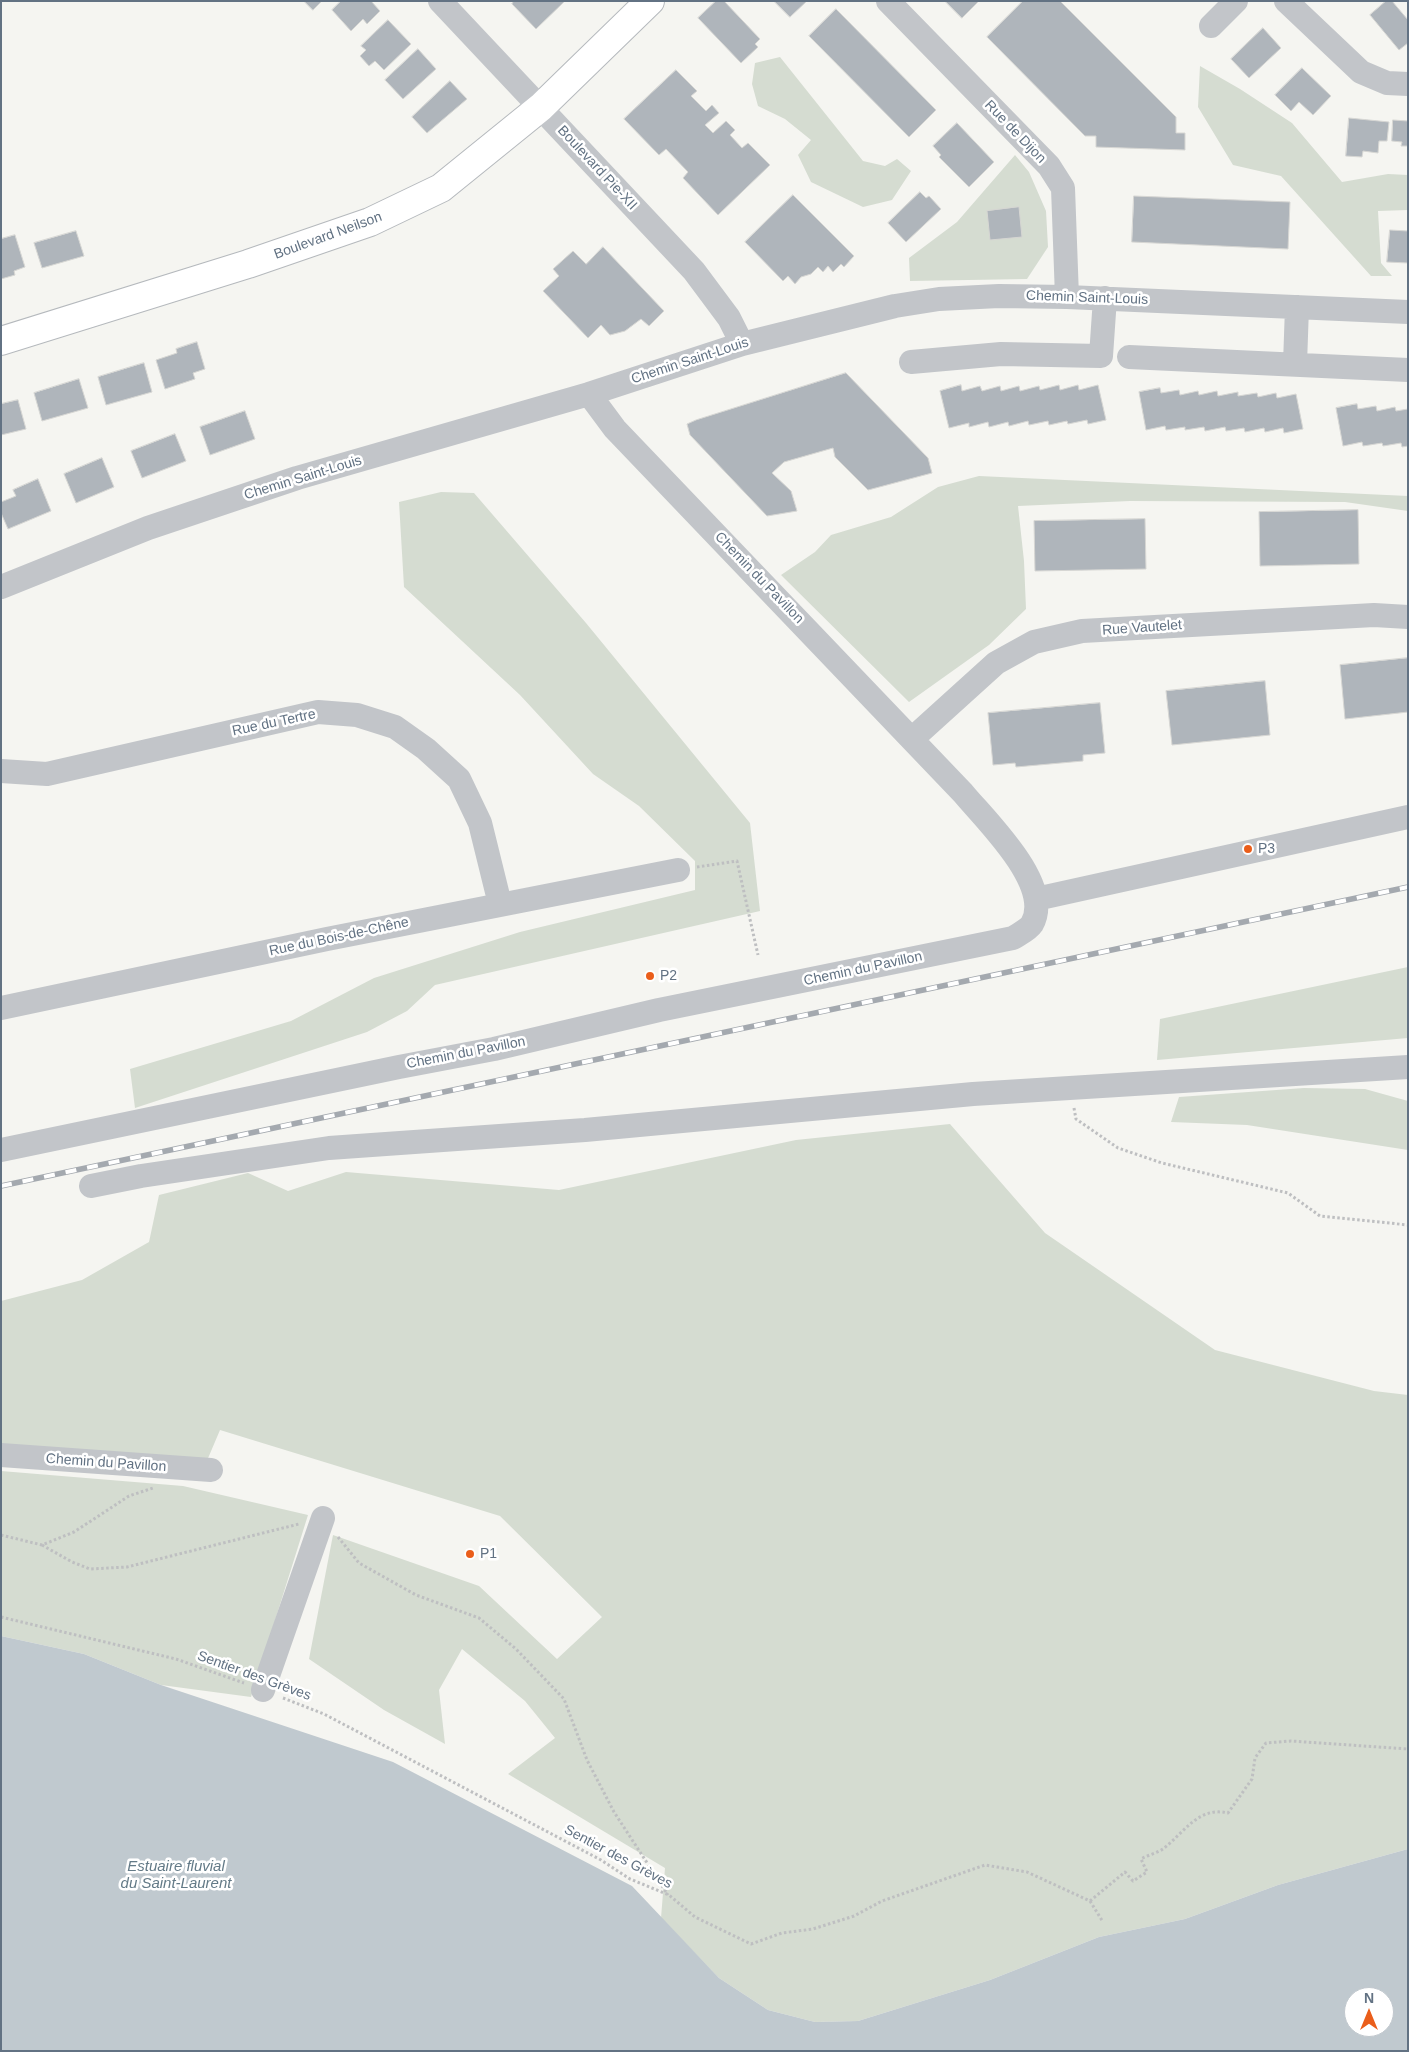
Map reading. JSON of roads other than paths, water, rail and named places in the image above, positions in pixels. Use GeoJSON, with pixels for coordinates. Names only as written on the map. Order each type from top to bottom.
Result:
{"type":"FeatureCollection","features":[{"type":"Feature","properties":{"kind":"main road","name":"Boulevard Neilson"},"geometry":{"type":"LineString","coordinates":[[1,341],[248,264],[370,222],[441,188],[541,107],[650,1]]}},
{"type":"Feature","properties":{"kind":"street","name":"Boulevard Pie-XII"},"geometry":{"type":"LineString","coordinates":[[440,1],[694,271],[729,318],[742,344]]}},
{"type":"Feature","properties":{"kind":"street","name":"Rue de Dijon"},"geometry":{"type":"LineString","coordinates":[[888,1],[1049,166],[1059,181],[1063,188],[1067,296]]}},
{"type":"Feature","properties":{"kind":"street"},"geometry":{"type":"LineString","coordinates":[[1211,26],[1236,1]]}},
{"type":"Feature","properties":{"kind":"street"},"geometry":{"type":"LineString","coordinates":[[1286,1],[1361,72],[1387,83],[1408,84]]}},
{"type":"Feature","properties":{"kind":"street","name":"Chemin Saint-Louis"},"geometry":{"type":"LineString","coordinates":[[1,587],[148,528],[297,478],[589,394],[742,344],[895,306],[938,299],[999,296],[1067,296],[1408,312]]}},
{"type":"Feature","properties":{"kind":"street"},"geometry":{"type":"LineString","coordinates":[[911,362],[1001,354],[1101,356],[1105,298]]}},
{"type":"Feature","properties":{"kind":"street"},"geometry":{"type":"LineString","coordinates":[[1295,364],[1297,307]]}},
{"type":"Feature","properties":{"kind":"street"},"geometry":{"type":"LineString","coordinates":[[1129,357],[1408,370]]}},
{"type":"Feature","properties":{"kind":"street","name":"Chemin du Pavillon"},"geometry":{"type":"LineString","coordinates":[[1,1150],[494,1049],[659,1010],[1013,938],[1031,926],[1036,914],[1036,898],[1031,882],[1005,844],[963,793],[616,429],[589,394]]}},
{"type":"Feature","properties":{"kind":"street","name":"Rue Vautelet"},"geometry":{"type":"LineString","coordinates":[[912,739],[996,663],[1034,642],[1082,631],[1374,615],[1408,617]]}},
{"type":"Feature","properties":{"kind":"street","name":"Rue du Tertre"},"geometry":{"type":"LineString","coordinates":[[1,771],[47,774],[318,712],[357,715],[395,726],[426,749],[459,779],[480,823],[500,904]]}},
{"type":"Feature","properties":{"kind":"street"},"geometry":{"type":"LineString","coordinates":[[1036,898],[1408,817]]}},
{"type":"Feature","properties":{"kind":"street","name":"Rue du Bois-de-Chêne"},"geometry":{"type":"LineString","coordinates":[[1,1008],[500,904],[678,870]]}},
{"type":"Feature","properties":{"kind":"street"},"geometry":{"type":"LineString","coordinates":[[91,1186],[141,1176],[328,1148],[585,1130],[1068,1088],[1408,1067]]}},
{"type":"Feature","properties":{"kind":"street","name":"Chemin du Pavillon"},"geometry":{"type":"LineString","coordinates":[[1,1455],[211,1470]]}},
{"type":"Feature","properties":{"kind":"street"},"geometry":{"type":"LineString","coordinates":[[263,1690],[324,1518]]}},
{"type":"Feature","properties":{"kind":"water","name":"Estuaire fluvial du Saint-Laurent"},"geometry":{"type":"Polygon","coordinates":[[[1,1636],[84,1654],[161,1685],[393,1762],[632,1886],[719,1978],[768,2010],[815,2022],[858,2021],[990,1980],[1099,1937],[1185,1919],[1278,1885],[1408,1849],[1408,2051],[1,2051],[1,1636]]]}},
{"type":"Feature","properties":{"kind":"railway"},"geometry":{"type":"LineString","coordinates":[[1,1186],[1408,887]]}},
{"type":"Feature","properties":{"kind":"place","name":"P3"},"geometry":{"type":"Point","coordinates":[1248,849]}},
{"type":"Feature","properties":{"kind":"place","name":"P2"},"geometry":{"type":"Point","coordinates":[650,976]}},
{"type":"Feature","properties":{"kind":"place","name":"P1"},"geometry":{"type":"Point","coordinates":[470,1554]}}]}
